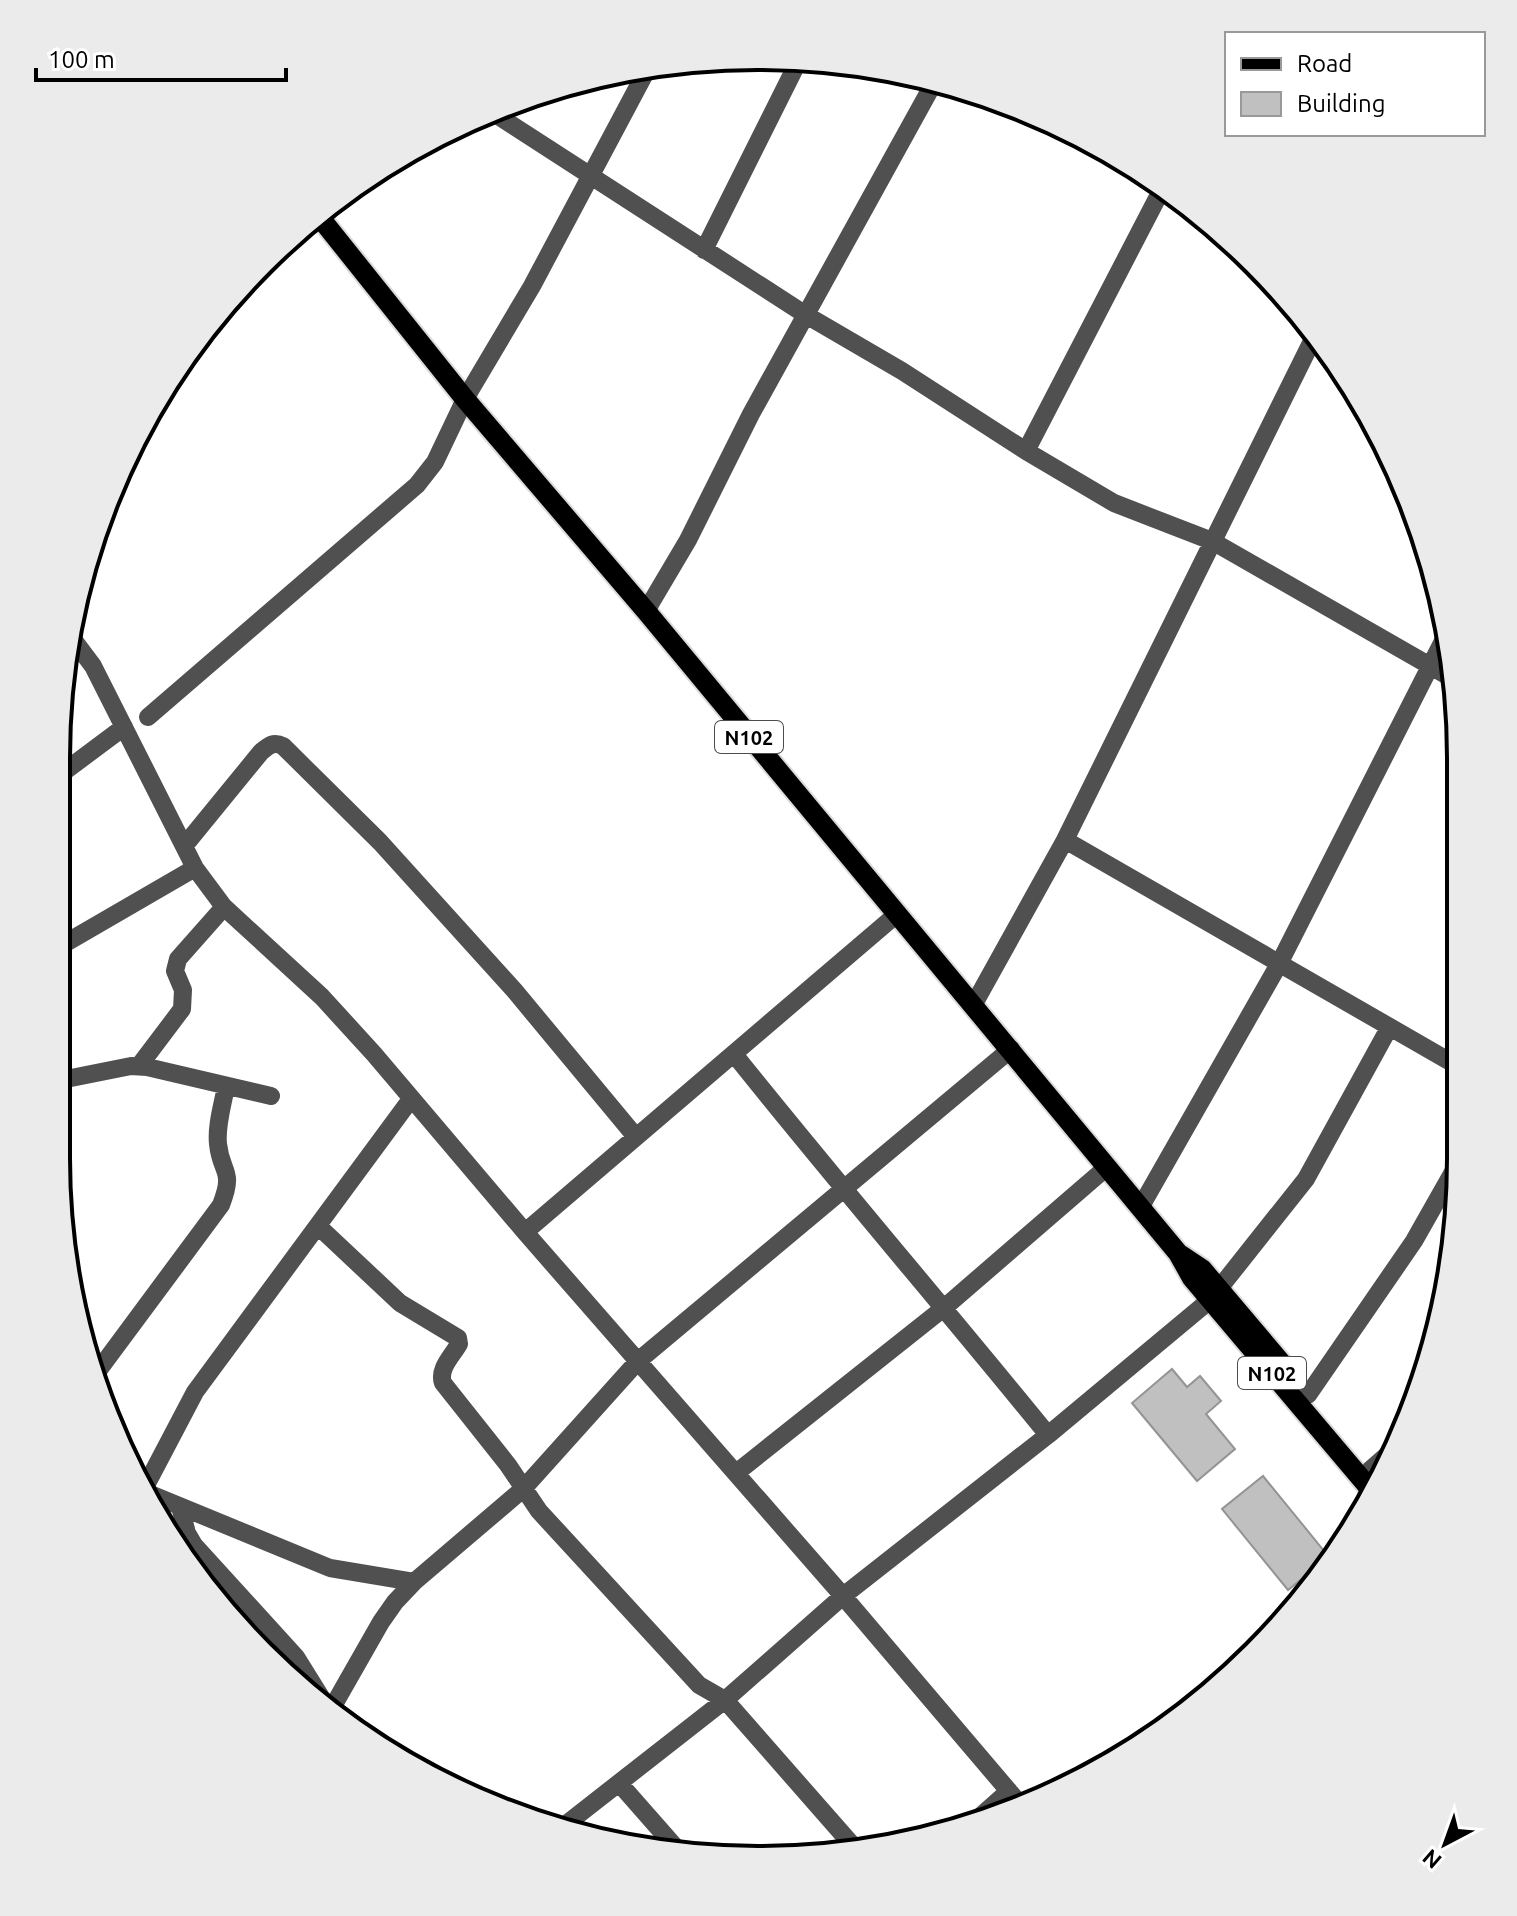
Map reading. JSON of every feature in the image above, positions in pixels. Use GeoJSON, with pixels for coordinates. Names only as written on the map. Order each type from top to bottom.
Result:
{"type":"FeatureCollection","features":[{"type":"Feature","properties":{"kind":"main road","name":"N102"},"geometry":{"type":"LineString","coordinates":[[325,224],[465,399],[646,611],[1178,1253],[1202,1269],[1215,1294],[1369,1475]]}},
{"type":"Feature","properties":{"kind":"main road","name":"N102"},"geometry":{"type":"LineString","coordinates":[[1215,1294],[1308,1395],[1369,1475]]}},
{"type":"Feature","properties":{"kind":"street"},"geometry":{"type":"LineString","coordinates":[[704,250],[794,71]]}},
{"type":"Feature","properties":{"kind":"street"},"geometry":{"type":"LineString","coordinates":[[148,717],[417,485],[435,462],[465,399],[498,348],[641,80]]}},
{"type":"Feature","properties":{"kind":"street"},"geometry":{"type":"LineString","coordinates":[[646,611],[688,540],[751,414],[929,91]]}},
{"type":"Feature","properties":{"kind":"street"},"geometry":{"type":"LineString","coordinates":[[503,119],[806,315],[1114,503],[1212,541],[1441,672]]}},
{"type":"Feature","properties":{"kind":"street"},"geometry":{"type":"LineString","coordinates":[[1026,451],[1158,198]]}},
{"type":"Feature","properties":{"kind":"street"},"geometry":{"type":"LineString","coordinates":[[974,1004],[1065,840],[1310,346]]}},
{"type":"Feature","properties":{"kind":"street"},"geometry":{"type":"LineString","coordinates":[[79,648],[93,666],[195,868],[224,907],[322,997],[1014,1797]]}},
{"type":"Feature","properties":{"kind":"street"},"geometry":{"type":"LineString","coordinates":[[1140,1208],[1279,964],[1438,650]]}},
{"type":"Feature","properties":{"kind":"street"},"geometry":{"type":"LineString","coordinates":[[70,767],[124,727]]}},
{"type":"Feature","properties":{"kind":"street"},"geometry":{"type":"LineString","coordinates":[[185,845],[261,752],[269,745],[277,743],[283,746],[380,842],[514,990],[636,1137]]}},
{"type":"Feature","properties":{"kind":"street"},"geometry":{"type":"LineString","coordinates":[[1065,840],[1447,1060]]}},
{"type":"Feature","properties":{"kind":"street"},"geometry":{"type":"LineString","coordinates":[[70,937],[195,868]]}},
{"type":"Feature","properties":{"kind":"street"},"geometry":{"type":"LineString","coordinates":[[139,1066],[182,1009],[183,990],[175,971],[178,959],[224,907]]}},
{"type":"Feature","properties":{"kind":"street"},"geometry":{"type":"LineString","coordinates":[[525,1232],[897,914]]}},
{"type":"Feature","properties":{"kind":"street"},"geometry":{"type":"LineString","coordinates":[[571,1820],[725,1700],[843,1596],[1048,1435],[1215,1294],[1306,1179],[1389,1028]]}},
{"type":"Feature","properties":{"kind":"street"},"geometry":{"type":"LineString","coordinates":[[336,1701],[381,1622],[414,1582],[523,1489],[638,1361],[1011,1049]]}},
{"type":"Feature","properties":{"kind":"street"},"geometry":{"type":"LineString","coordinates":[[734,1054],[842,1190],[945,1307],[1048,1435]]}},
{"type":"Feature","properties":{"kind":"street"},"geometry":{"type":"LineString","coordinates":[[70,1078],[139,1066],[271,1096]]}},
{"type":"Feature","properties":{"kind":"street"},"geometry":{"type":"LineString","coordinates":[[102,1365],[221,1205],[228,1174],[218,1148],[217,1135],[226,1086]]}},
{"type":"Feature","properties":{"kind":"street"},"geometry":{"type":"LineString","coordinates":[[150,1478],[195,1392],[411,1099]]}},
{"type":"Feature","properties":{"kind":"street"},"geometry":{"type":"LineString","coordinates":[[736,1473],[945,1307],[1107,1167]]}},
{"type":"Feature","properties":{"kind":"street"},"geometry":{"type":"LineString","coordinates":[[1308,1395],[1414,1241],[1446,1184]]}},
{"type":"Feature","properties":{"kind":"street"},"geometry":{"type":"LineString","coordinates":[[318,1226],[400,1303],[458,1338],[459,1344],[443,1369],[443,1383],[508,1465],[539,1511],[699,1685],[725,1700],[848,1840]]}},
{"type":"Feature","properties":{"kind":"street"},"geometry":{"type":"LineString","coordinates":[[160,1498],[330,1568],[414,1582]]}},
{"type":"Feature","properties":{"kind":"street"},"geometry":{"type":"LineString","coordinates":[[180,1507],[187,1533],[194,1545],[296,1657],[310,1679]]}},
{"type":"Feature","properties":{"kind":"street"},"geometry":{"type":"LineString","coordinates":[[619,1783],[669,1840]]}},
{"type":"Feature","properties":{"kind":"building"},"geometry":{"type":"Polygon","coordinates":[[[1172,1369],[1187,1387],[1200,1376],[1221,1401],[1206,1414],[1235,1449],[1197,1481],[1132,1403],[1172,1369]]]}},
{"type":"Feature","properties":{"kind":"building"},"geometry":{"type":"Polygon","coordinates":[[[1263,1476],[1324,1550],[1306,1575],[1288,1590],[1222,1509],[1263,1476]]]}}]}
